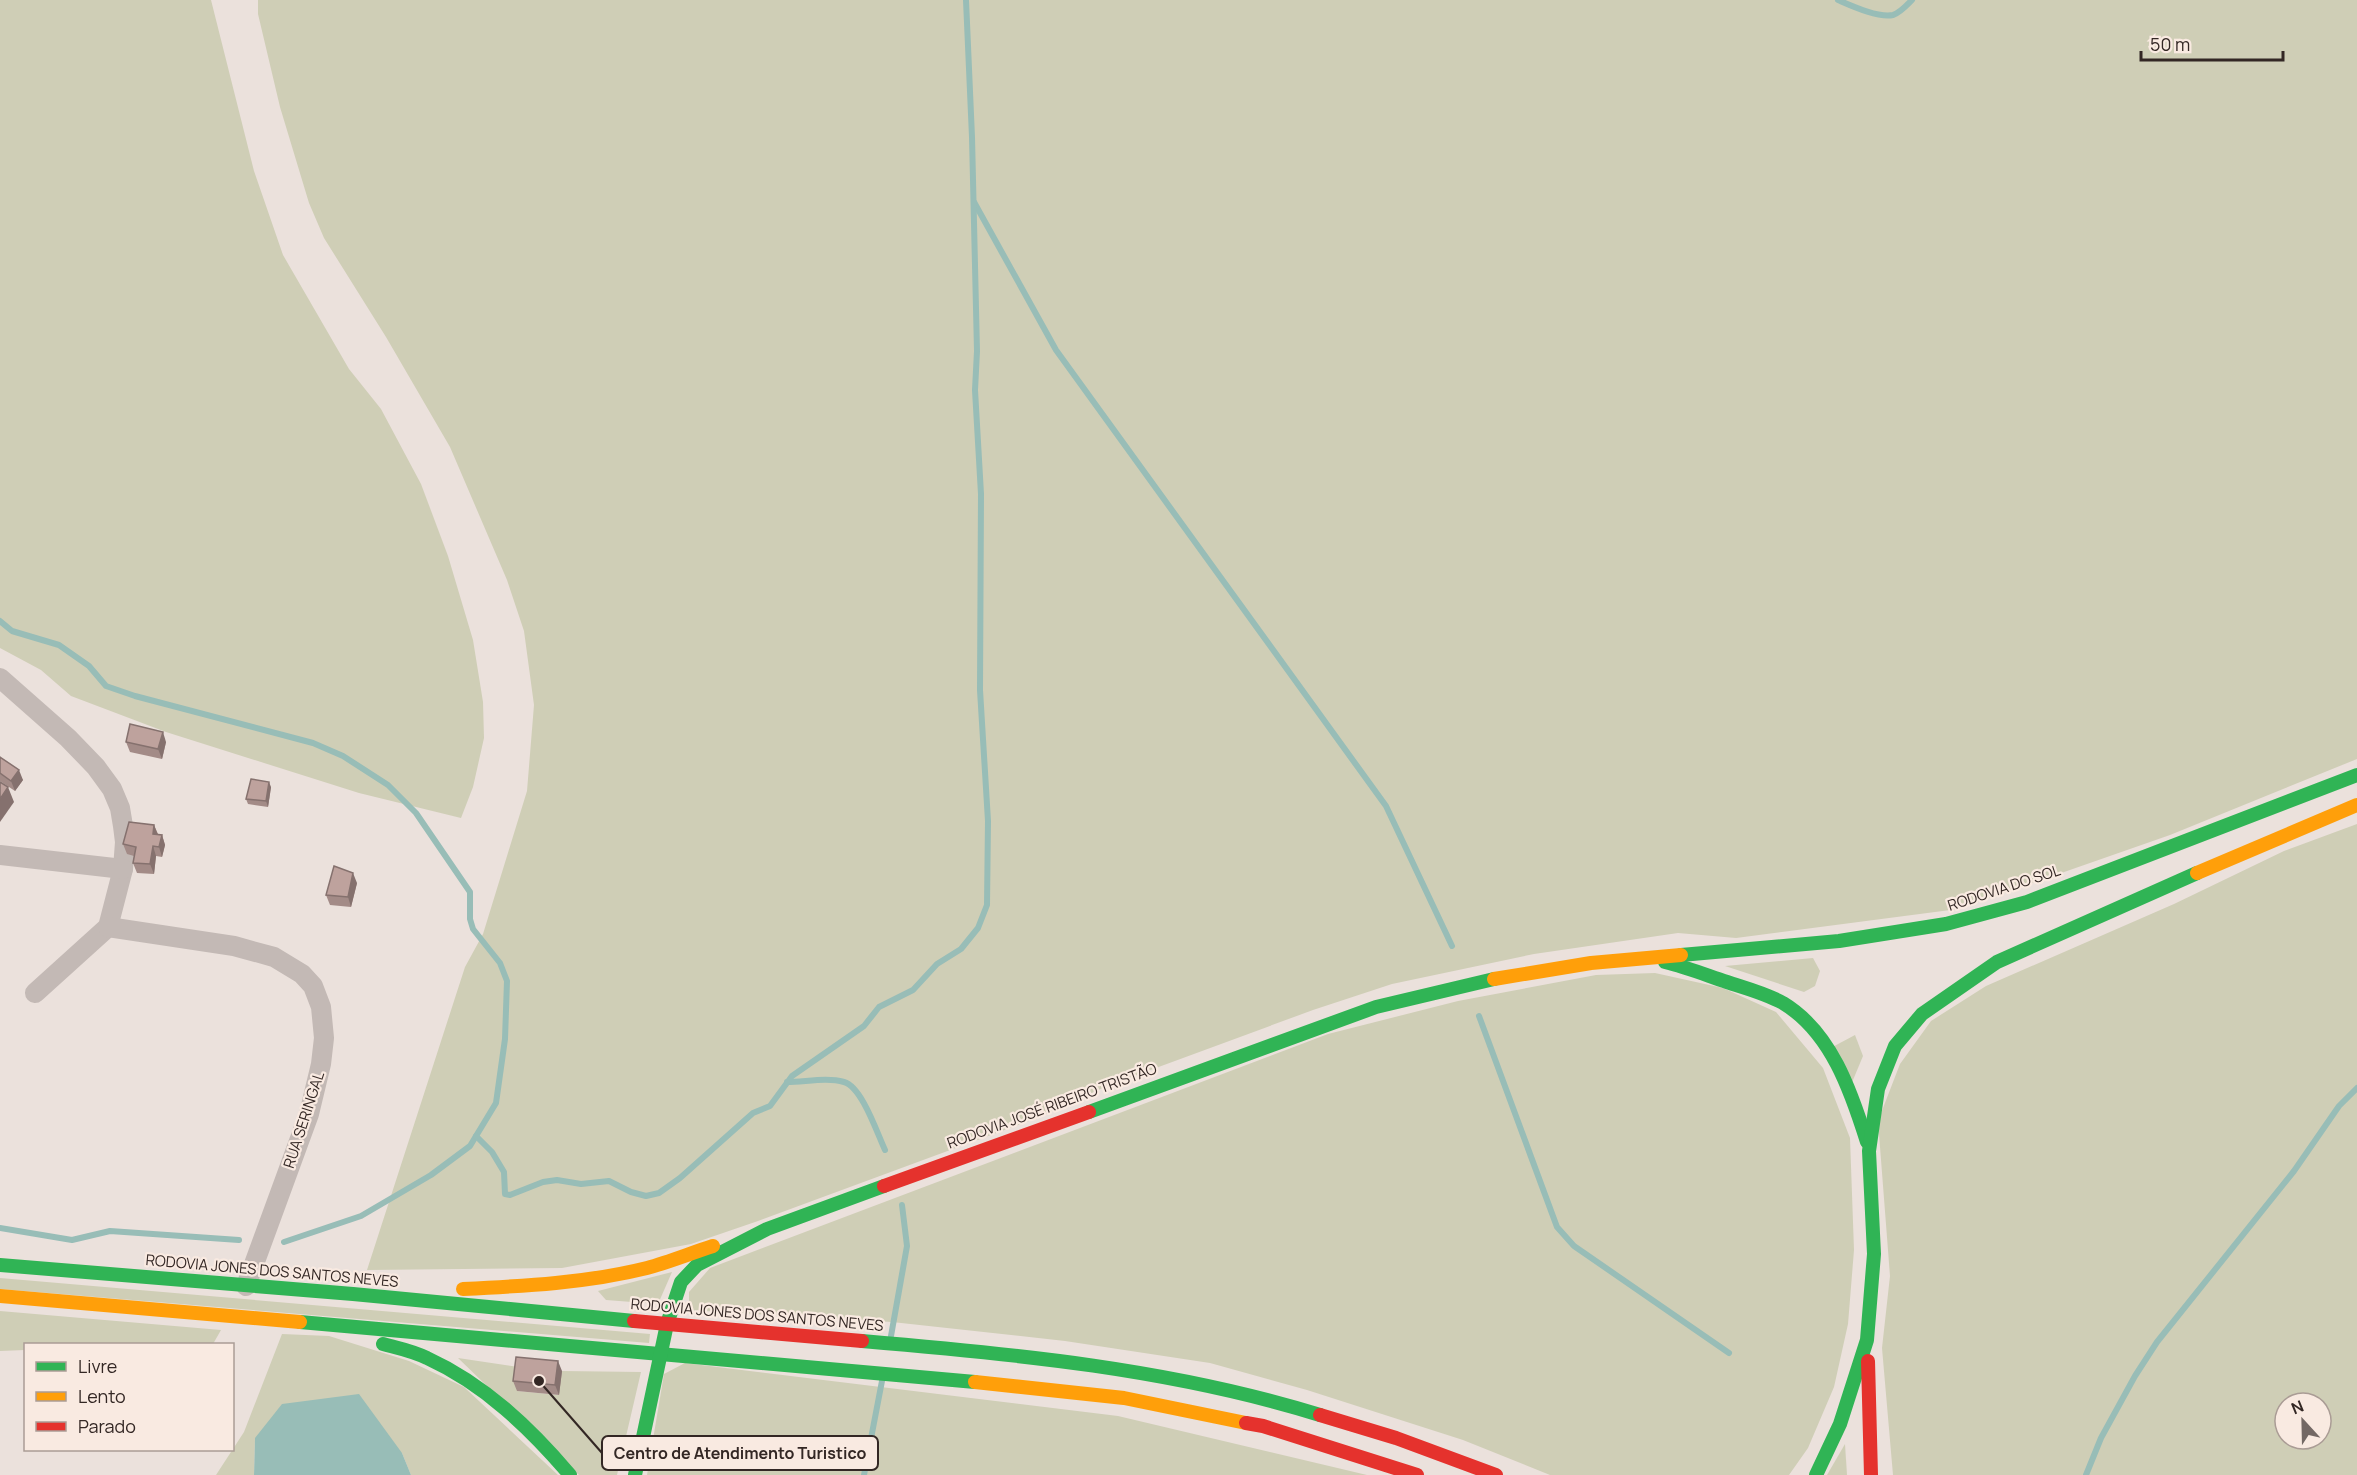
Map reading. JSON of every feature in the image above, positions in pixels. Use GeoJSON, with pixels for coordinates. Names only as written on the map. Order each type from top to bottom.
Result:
{"type":"FeatureCollection","features":[{"type":"Feature","properties":{"kind":"main road","name":"RODOVIA DO SOL"},"geometry":{"type":"LineString","coordinates":[[1643,958],[1839,941],[1946,924],[2027,902],[2357,775]]}},
{"type":"Feature","properties":{"kind":"main road"},"geometry":{"type":"LineString","coordinates":[[1871,1475],[1867,1340],[1874,1254],[1869,1150],[1878,1089],[1894,1046],[1933,1005],[1997,962],[2357,805]]}},
{"type":"Feature","properties":{"kind":"main road"},"geometry":{"type":"LineString","coordinates":[[1643,958],[1689,967],[1790,1007],[1814,1029],[1836,1064],[1853,1098],[1869,1150]]}},
{"type":"Feature","properties":{"kind":"main road","name":"RODOVIA JOSÉ RIBEIRO TRISTÃO"},"geometry":{"type":"LineString","coordinates":[[635,1475],[667,1324],[681,1282],[697,1265],[767,1229],[1377,1007],[1483,981],[1591,963],[1643,958]]}},
{"type":"Feature","properties":{"kind":"main road"},"geometry":{"type":"LineString","coordinates":[[353,1293],[528,1286],[600,1278],[648,1268],[767,1229]]}},
{"type":"Feature","properties":{"kind":"main road","name":"RODOVIA JONES DOS SANTOS NEVES"},"geometry":{"type":"LineString","coordinates":[[0,1265],[353,1293],[667,1324],[959,1349],[1130,1370],[1216,1386],[1273,1400],[1396,1438],[1496,1475]]}},
{"type":"Feature","properties":{"kind":"main road"},"geometry":{"type":"LineString","coordinates":[[0,1296],[228,1315],[335,1327],[662,1353],[1032,1387],[1124,1398],[1263,1426],[1417,1475]]}},
{"type":"Feature","properties":{"kind":"main road"},"geometry":{"type":"LineString","coordinates":[[335,1327],[430,1359],[454,1372],[517,1419],[553,1454],[570,1475]]}},
{"type":"Feature","properties":{"kind":"main road"},"geometry":{"type":"LineString","coordinates":[[1816,1475],[1840,1424],[1867,1340]]}},
{"type":"Feature","properties":{"kind":"street"},"geometry":{"type":"LineString","coordinates":[[0,678],[68,738],[96,768],[112,789],[120,808],[125,842],[123,869],[108,927],[35,993]]}},
{"type":"Feature","properties":{"kind":"street"},"geometry":{"type":"LineString","coordinates":[[0,855],[123,869]]}},
{"type":"Feature","properties":{"kind":"street","name":"RUA SERINGAL"},"geometry":{"type":"LineString","coordinates":[[108,927],[234,946],[273,957],[302,974],[313,986],[321,1007],[324,1038],[321,1064],[309,1114],[246,1286]]}},
{"type":"Feature","properties":{"kind":"green space"},"geometry":{"type":"Polygon","coordinates":[[[0,0],[211,0],[254,171],[283,255],[349,369],[381,409],[421,484],[448,556],[473,640],[483,702],[484,738],[473,787],[461,818],[359,793],[166,732],[71,696],[41,670],[0,648],[0,0]]]}},
{"type":"Feature","properties":{"kind":"green space"},"geometry":{"type":"Polygon","coordinates":[[[258,0],[2357,0],[2357,759],[2170,835],[1958,909],[1736,938],[1678,933],[1534,954],[1392,984],[1313,1010],[1107,1086],[1037,1118],[691,1244],[562,1268],[367,1270],[465,967],[483,934],[527,791],[534,705],[524,631],[507,580],[450,447],[386,337],[324,238],[309,203],[280,107],[258,14],[258,0]]]}},
{"type":"Feature","properties":{"kind":"green space"},"geometry":{"type":"Polygon","coordinates":[[[2357,824],[2357,1475],[1893,1475],[1882,1348],[1890,1276],[1878,1121],[1900,1064],[1931,1021],[1986,986],[2174,904],[2284,851],[2357,824]]]}},
{"type":"Feature","properties":{"kind":"green space"},"geometry":{"type":"Polygon","coordinates":[[[1813,958],[1820,971],[1815,986],[1804,992],[1725,966],[1813,958]]]}},
{"type":"Feature","properties":{"kind":"green space"},"geometry":{"type":"Polygon","coordinates":[[[1655,973],[1723,988],[1776,1012],[1823,1068],[1850,1138],[1854,1250],[1848,1324],[1834,1387],[1808,1448],[1789,1475],[1550,1475],[1463,1440],[1307,1390],[1210,1363],[1065,1341],[892,1322],[689,1310],[689,1292],[710,1268],[1328,1034],[1458,1001],[1596,975],[1655,973]]]}},
{"type":"Feature","properties":{"kind":"green space"},"geometry":{"type":"Polygon","coordinates":[[[1855,1035],[1863,1056],[1848,1092],[1825,1051],[1855,1035]]]}},
{"type":"Feature","properties":{"kind":"green space"},"geometry":{"type":"Polygon","coordinates":[[[672,1272],[658,1304],[606,1300],[598,1291],[672,1272]]]}},
{"type":"Feature","properties":{"kind":"green space"},"geometry":{"type":"Polygon","coordinates":[[[0,1278],[650,1334],[649,1343],[0,1289],[0,1278]]]}},
{"type":"Feature","properties":{"kind":"green space"},"geometry":{"type":"Polygon","coordinates":[[[0,1311],[221,1330],[214,1343],[24,1343],[24,1350],[0,1351],[0,1311]]]}},
{"type":"Feature","properties":{"kind":"green space"},"geometry":{"type":"Polygon","coordinates":[[[282,1334],[329,1336],[409,1361],[464,1387],[558,1475],[411,1475],[402,1453],[255,1438],[254,1475],[216,1475],[232,1451],[234,1451],[244,1432],[282,1334]]]}},
{"type":"Feature","properties":{"kind":"green space"},"geometry":{"type":"Polygon","coordinates":[[[458,1358],[519,1367],[517,1391],[558,1395],[562,1371],[641,1372],[617,1475],[579,1475],[458,1358]]]}},
{"type":"Feature","properties":{"kind":"green space"},"geometry":{"type":"Polygon","coordinates":[[[685,1363],[1118,1416],[1367,1475],[647,1475],[664,1374],[685,1363]]]}},
{"type":"Feature","properties":{"kind":"green space"},"geometry":{"type":"Polygon","coordinates":[[[1845,1444],[1847,1475],[1827,1475],[1845,1444]]]}},
{"type":"Feature","properties":{"kind":"water"},"geometry":{"type":"Polygon","coordinates":[[[359,1394],[402,1453],[411,1475],[254,1475],[255,1438],[282,1404],[359,1394]]]}},
{"type":"Feature","properties":{"kind":"building"},"geometry":{"type":"Polygon","coordinates":[[[130,724],[163,732],[158,749],[126,742],[130,724]]]}},
{"type":"Feature","properties":{"kind":"building"},"geometry":{"type":"Polygon","coordinates":[[[0,757],[19,770],[11,781],[0,773],[0,757]]]}},
{"type":"Feature","properties":{"kind":"building"},"geometry":{"type":"Polygon","coordinates":[[[251,779],[269,782],[266,801],[246,799],[251,779]]]}},
{"type":"Feature","properties":{"kind":"building"},"geometry":{"type":"Polygon","coordinates":[[[0,782],[8,787],[0,799],[0,782]]]}},
{"type":"Feature","properties":{"kind":"building"},"geometry":{"type":"Polygon","coordinates":[[[129,822],[154,825],[153,834],[162,835],[159,847],[153,846],[150,864],[133,863],[136,847],[123,844],[129,822]]]}},
{"type":"Feature","properties":{"kind":"building"},"geometry":{"type":"Polygon","coordinates":[[[334,866],[353,873],[348,897],[326,895],[334,866]]]}},
{"type":"Feature","properties":{"kind":"building"},"geometry":{"type":"Polygon","coordinates":[[[516,1357],[558,1361],[555,1385],[513,1381],[516,1357]]]}},
{"type":"Feature","properties":{"kind":"waterway"},"geometry":{"type":"LineString","coordinates":[[476,1136],[492,1152],[504,1172],[505,1194],[510,1195],[543,1182],[557,1180],[581,1184],[609,1181],[631,1192],[646,1196],[659,1193],[680,1178],[753,1113],[770,1106],[792,1076],[864,1026],[879,1007],[913,990],[937,964],[961,949],[978,928],[987,905],[988,821],[980,690],[981,494],[975,390],[977,351],[966,0]]}},
{"type":"Feature","properties":{"kind":"waterway"},"geometry":{"type":"LineString","coordinates":[[1838,0],[1880,15],[1898,13],[1912,0]]}},
{"type":"Feature","properties":{"kind":"waterway"},"geometry":{"type":"LineString","coordinates":[[974,202],[1056,350],[1386,806],[1452,946]]}},
{"type":"Feature","properties":{"kind":"waterway"},"geometry":{"type":"LineString","coordinates":[[0,621],[12,631],[59,645],[89,666],[106,686],[135,696],[313,743],[343,756],[388,785],[416,813],[470,892],[470,919],[473,929],[500,963],[507,981],[505,1039],[496,1103],[470,1146],[431,1175],[361,1216],[284,1242]]}},
{"type":"Feature","properties":{"kind":"waterway"},"geometry":{"type":"LineString","coordinates":[[1479,1016],[1557,1227],[1574,1246],[1729,1353]]}},
{"type":"Feature","properties":{"kind":"waterway"},"geometry":{"type":"LineString","coordinates":[[787,1082],[830,1080],[844,1082],[851,1086],[863,1101],[885,1150]]}},
{"type":"Feature","properties":{"kind":"waterway"},"geometry":{"type":"LineString","coordinates":[[2086,1475],[2101,1438],[2135,1376],[2157,1342],[2294,1171],[2339,1106],[2357,1088]]}},
{"type":"Feature","properties":{"kind":"waterway"},"geometry":{"type":"LineString","coordinates":[[891,1336],[907,1246],[902,1205]]}},
{"type":"Feature","properties":{"kind":"waterway"},"geometry":{"type":"LineString","coordinates":[[0,1228],[72,1240],[110,1231],[239,1240]]}},
{"type":"Feature","properties":{"kind":"waterway"},"geometry":{"type":"LineString","coordinates":[[864,1475],[882,1381]]}},
{"type":"Feature","properties":{"kind":"traffic: fast"},"geometry":{"type":"LineString","coordinates":[[1681,955],[1839,941],[1946,924],[2027,902],[2357,775]]}},
{"type":"Feature","properties":{"kind":"traffic: fast"},"geometry":{"type":"LineString","coordinates":[[1816,1475],[1840,1424],[1867,1340],[1874,1254],[1869,1151],[1878,1089],[1895,1046],[1922,1014],[1997,962],[2197,873]]}},
{"type":"Feature","properties":{"kind":"traffic: fast"},"geometry":{"type":"LineString","coordinates":[[1665,962],[1762,994],[1783,1003],[1800,1015],[1814,1030],[1837,1064],[1854,1103],[1867,1142]]}},
{"type":"Feature","properties":{"kind":"traffic: fast"},"geometry":{"type":"LineString","coordinates":[[1089,1112],[1376,1007],[1494,979]]}},
{"type":"Feature","properties":{"kind":"traffic: fast"},"geometry":{"type":"LineString","coordinates":[[635,1475],[667,1324],[681,1282],[697,1265],[767,1229],[884,1186]]}},
{"type":"Feature","properties":{"kind":"traffic: fast"},"geometry":{"type":"LineString","coordinates":[[0,1265],[353,1294],[634,1321]]}},
{"type":"Feature","properties":{"kind":"traffic: fast"},"geometry":{"type":"LineString","coordinates":[[300,1322],[975,1382]]}},
{"type":"Feature","properties":{"kind":"traffic: fast"},"geometry":{"type":"LineString","coordinates":[[862,1341],[1036,1358],[1151,1375],[1264,1399],[1320,1415]]}},
{"type":"Feature","properties":{"kind":"traffic: fast"},"geometry":{"type":"LineString","coordinates":[[383,1344],[422,1356],[448,1369],[487,1394],[522,1424],[570,1475]]}},
{"type":"Feature","properties":{"kind":"traffic: slow"},"geometry":{"type":"LineString","coordinates":[[2197,873],[2357,805]]}},
{"type":"Feature","properties":{"kind":"traffic: slow"},"geometry":{"type":"LineString","coordinates":[[1494,979],[1591,963],[1681,955]]}},
{"type":"Feature","properties":{"kind":"traffic: slow"},"geometry":{"type":"LineString","coordinates":[[463,1289],[533,1285],[602,1277],[647,1268],[713,1246]]}},
{"type":"Feature","properties":{"kind":"traffic: slow"},"geometry":{"type":"LineString","coordinates":[[0,1296],[300,1322]]}},
{"type":"Feature","properties":{"kind":"traffic: slow"},"geometry":{"type":"LineString","coordinates":[[975,1382],[1124,1398],[1246,1423]]}},
{"type":"Feature","properties":{"kind":"traffic: jam"},"geometry":{"type":"LineString","coordinates":[[884,1186],[1089,1112]]}},
{"type":"Feature","properties":{"kind":"traffic: jam"},"geometry":{"type":"LineString","coordinates":[[634,1321],[862,1341]]}},
{"type":"Feature","properties":{"kind":"traffic: jam"},"geometry":{"type":"LineString","coordinates":[[1868,1361],[1871,1475]]}},
{"type":"Feature","properties":{"kind":"traffic: jam"},"geometry":{"type":"LineString","coordinates":[[1320,1415],[1396,1438],[1496,1475]]}},
{"type":"Feature","properties":{"kind":"traffic: jam"},"geometry":{"type":"LineString","coordinates":[[1246,1423],[1263,1426],[1417,1475]]}},
{"type":"Feature","properties":{"kind":"place","name":"Centro de Atendimento Turistico"},"geometry":{"type":"Point","coordinates":[539,1381]}}]}
